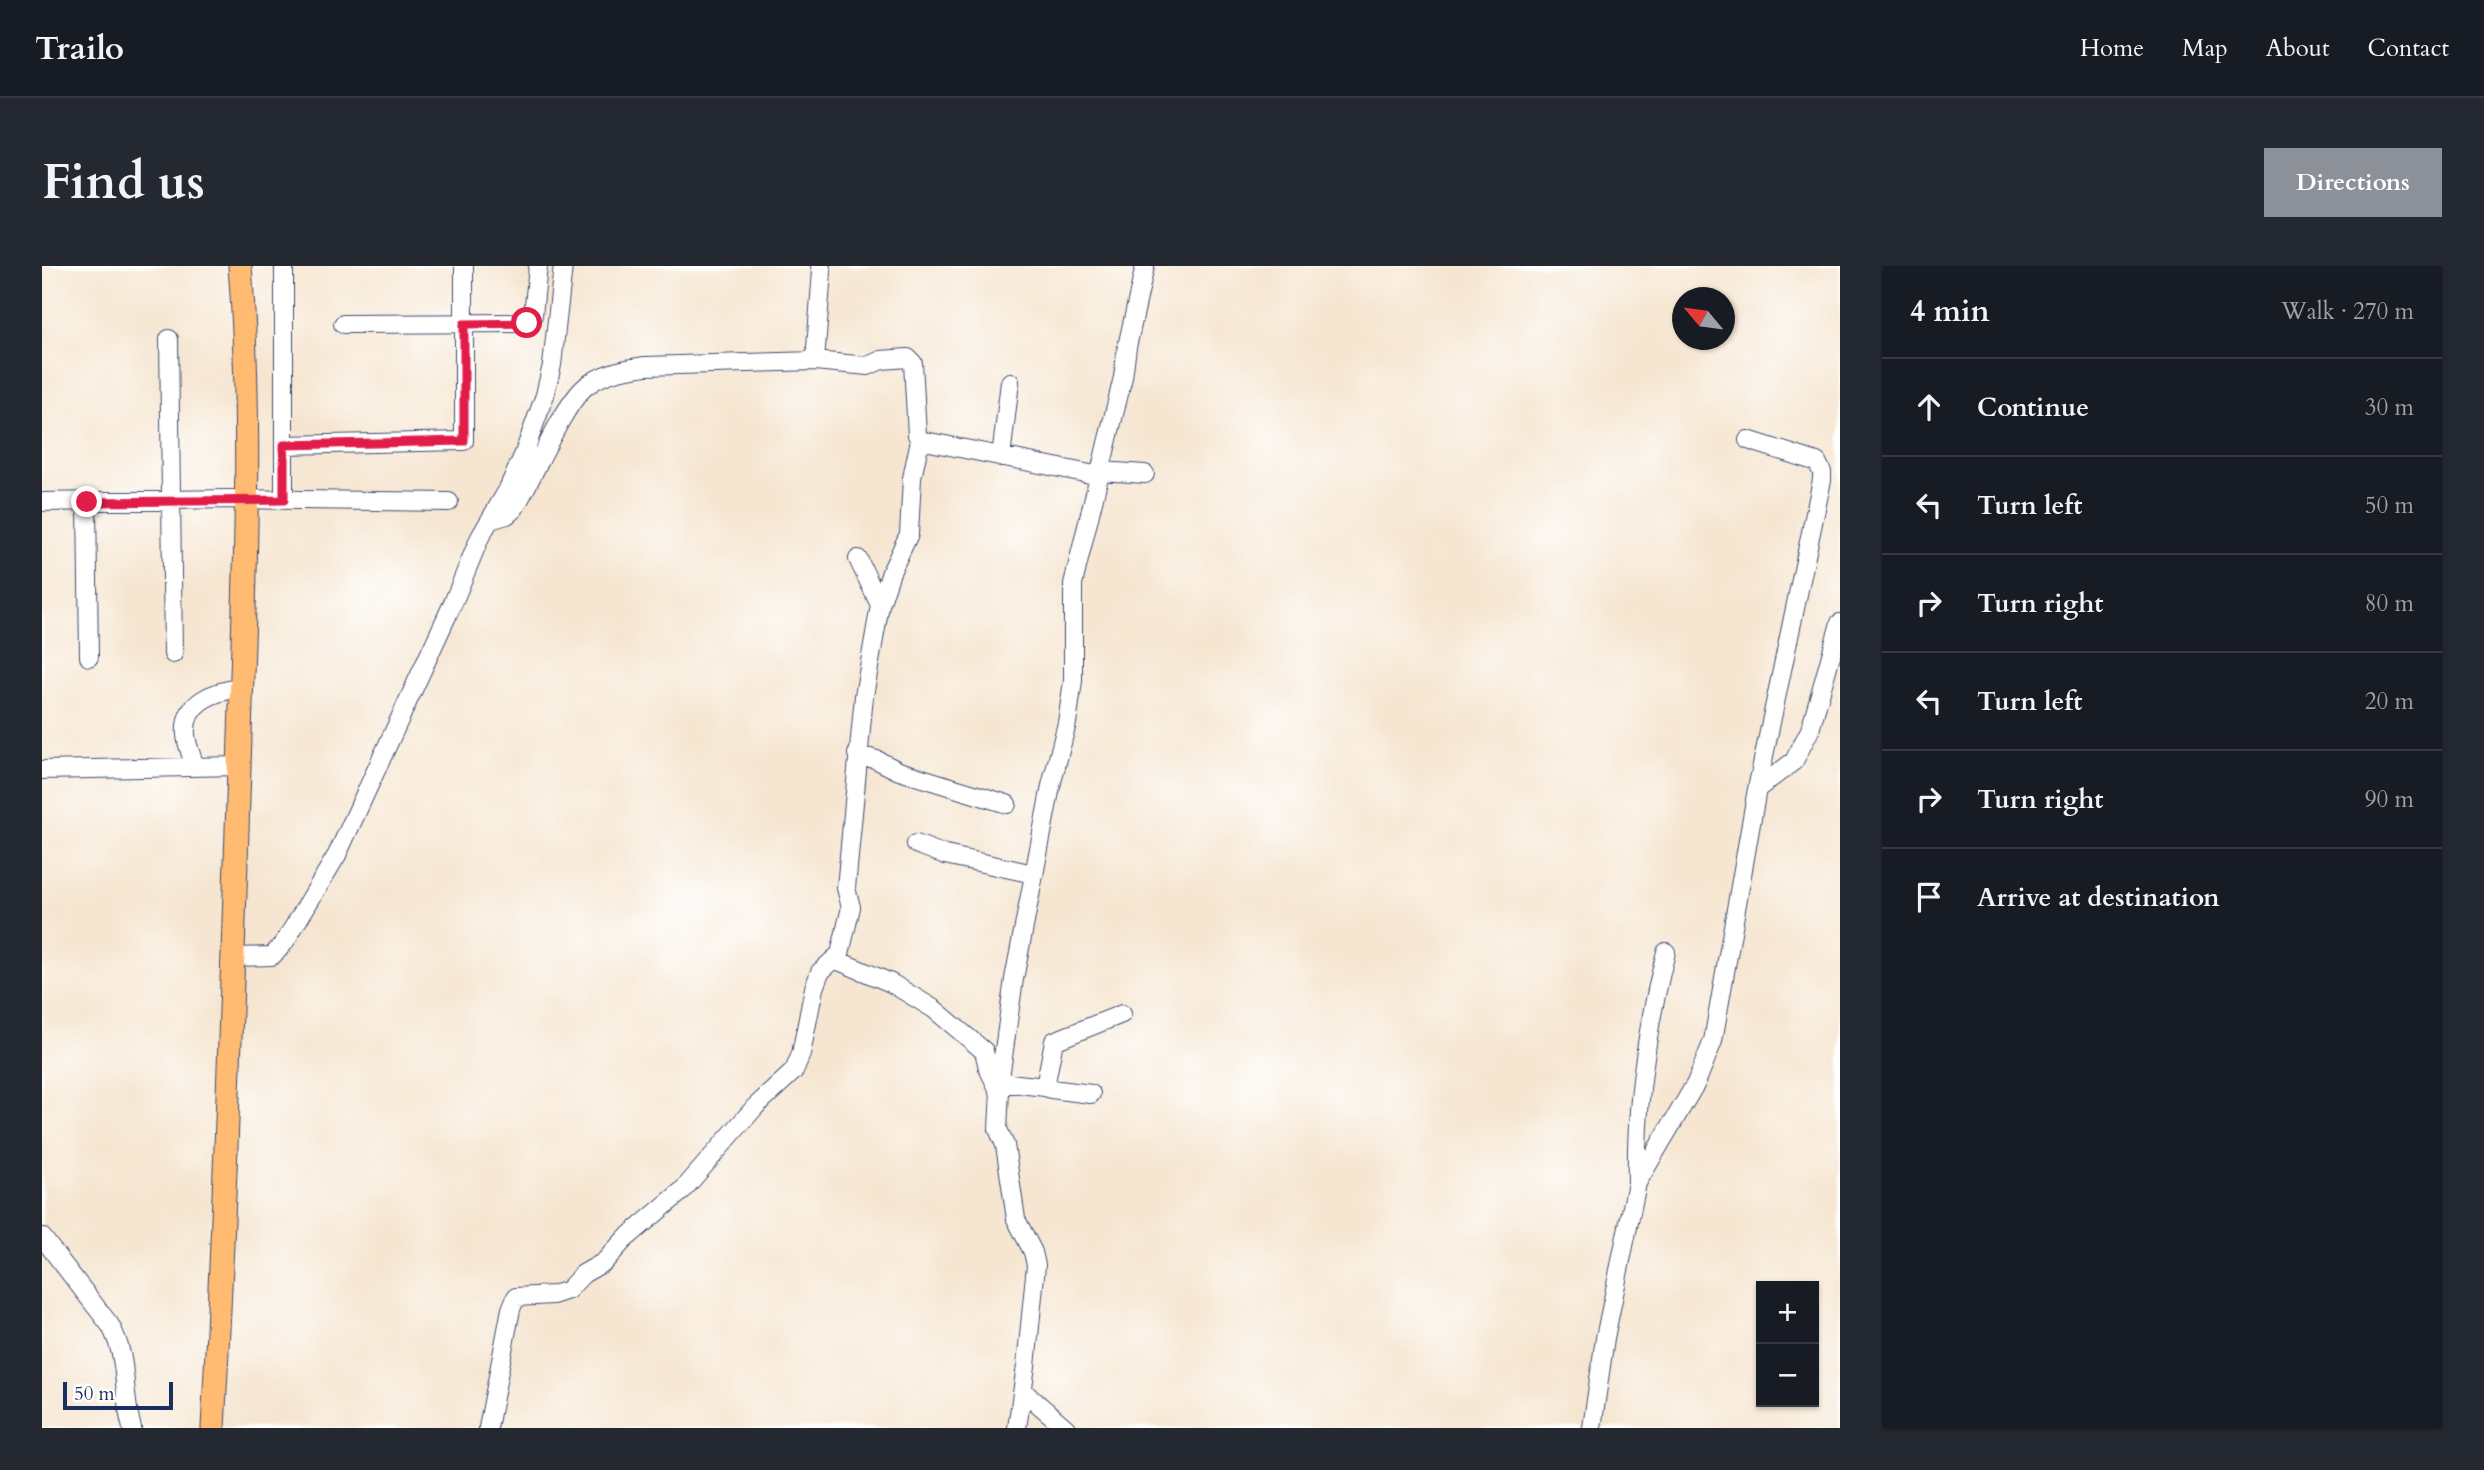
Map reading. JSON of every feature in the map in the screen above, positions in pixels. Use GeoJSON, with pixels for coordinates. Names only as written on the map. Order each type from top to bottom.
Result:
{"type":"FeatureCollection","features":[{"type":"Feature","properties":{"kind":"main road"},"geometry":{"type":"LineString","coordinates":[[213,1428],[225,1210],[247,499],[246,367],[240,266]]}},
{"type":"Feature","properties":{"kind":"street"},"geometry":{"type":"LineString","coordinates":[[284,266],[284,500]]}},
{"type":"Feature","properties":{"kind":"street"},"geometry":{"type":"LineString","coordinates":[[284,445],[464,441],[464,266]]}},
{"type":"Feature","properties":{"kind":"street"},"geometry":{"type":"LineString","coordinates":[[344,324],[527,323],[533,316],[538,266]]}},
{"type":"Feature","properties":{"kind":"street"},"geometry":{"type":"LineString","coordinates":[[233,957],[272,956],[284,943],[337,855],[453,603],[480,537],[523,456],[545,396],[552,365],[564,266]]}},
{"type":"Feature","properties":{"kind":"street"},"geometry":{"type":"LineString","coordinates":[[816,361],[822,271],[820,266]]}},
{"type":"Feature","properties":{"kind":"street"},"geometry":{"type":"LineString","coordinates":[[1017,1428],[1036,1265],[1033,1252],[1016,1219],[1005,1145],[998,1129],[1000,1087],[1014,979],[1051,786],[1067,723],[1073,681],[1073,584],[1124,377],[1127,347],[1145,266]]}},
{"type":"Feature","properties":{"kind":"street"},"geometry":{"type":"LineString","coordinates":[[169,340],[173,654]]}},
{"type":"Feature","properties":{"kind":"street"},"geometry":{"type":"LineString","coordinates":[[488,1428],[511,1309],[516,1297],[553,1295],[568,1290],[583,1274],[604,1262],[625,1239],[682,1191],[755,1107],[794,1071],[801,1054],[814,988],[820,972],[840,954],[850,907],[846,888],[857,754],[880,605],[891,572],[909,534],[912,478],[920,440],[917,435],[913,363],[908,358],[881,360],[867,366],[816,361],[645,366],[618,370],[587,385],[572,402],[514,509],[507,515],[490,520]]}},
{"type":"Feature","properties":{"kind":"street"},"geometry":{"type":"LineString","coordinates":[[1001,457],[1010,382]]}},
{"type":"Feature","properties":{"kind":"street"},"geometry":{"type":"LineString","coordinates":[[920,440],[1100,474],[1144,474]]}},
{"type":"Feature","properties":{"kind":"street"},"geometry":{"type":"LineString","coordinates":[[1637,1183],[1696,1083],[1713,1041],[1757,789],[1822,472],[1817,462],[1748,440]]}},
{"type":"Feature","properties":{"kind":"street"},"geometry":{"type":"LineString","coordinates":[[42,502],[247,499],[449,502]]}},
{"type":"Feature","properties":{"kind":"street"},"geometry":{"type":"LineString","coordinates":[[87,502],[89,657]]}},
{"type":"Feature","properties":{"kind":"street"},"geometry":{"type":"LineString","coordinates":[[858,559],[880,605]]}},
{"type":"Feature","properties":{"kind":"street"},"geometry":{"type":"LineString","coordinates":[[1757,789],[1794,761],[1810,730],[1840,624]]}},
{"type":"Feature","properties":{"kind":"street"},"geometry":{"type":"LineString","coordinates":[[195,767],[186,738],[188,718],[203,698],[212,693],[242,688]]}},
{"type":"Feature","properties":{"kind":"street"},"geometry":{"type":"LineString","coordinates":[[857,754],[899,771],[1007,804]]}},
{"type":"Feature","properties":{"kind":"street"},"geometry":{"type":"LineString","coordinates":[[42,770],[239,766]]}},
{"type":"Feature","properties":{"kind":"street"},"geometry":{"type":"LineString","coordinates":[[915,844],[945,855],[1034,874]]}},
{"type":"Feature","properties":{"kind":"street"},"geometry":{"type":"LineString","coordinates":[[1592,1428],[1605,1338],[1637,1183],[1636,1145],[1650,1014],[1666,952]]}},
{"type":"Feature","properties":{"kind":"street"},"geometry":{"type":"LineString","coordinates":[[834,959],[891,983],[933,1009],[984,1051],[988,1068],[1000,1087]]}},
{"type":"Feature","properties":{"kind":"street"},"geometry":{"type":"LineString","coordinates":[[1045,1087],[1054,1041],[1122,1014]]}},
{"type":"Feature","properties":{"kind":"street"},"geometry":{"type":"LineString","coordinates":[[1000,1087],[1045,1087],[1091,1094]]}},
{"type":"Feature","properties":{"kind":"street"},"geometry":{"type":"LineString","coordinates":[[42,1237],[117,1338],[123,1353],[132,1428]]}},
{"type":"Feature","properties":{"kind":"street"},"geometry":{"type":"LineString","coordinates":[[1023,1391],[1066,1428]]}},
{"type":"Feature","properties":{"kind":"route"},"geometry":{"type":"LineString","coordinates":[[87,502],[284,500],[284,445],[464,441],[464,324],[527,323]]}}]}
